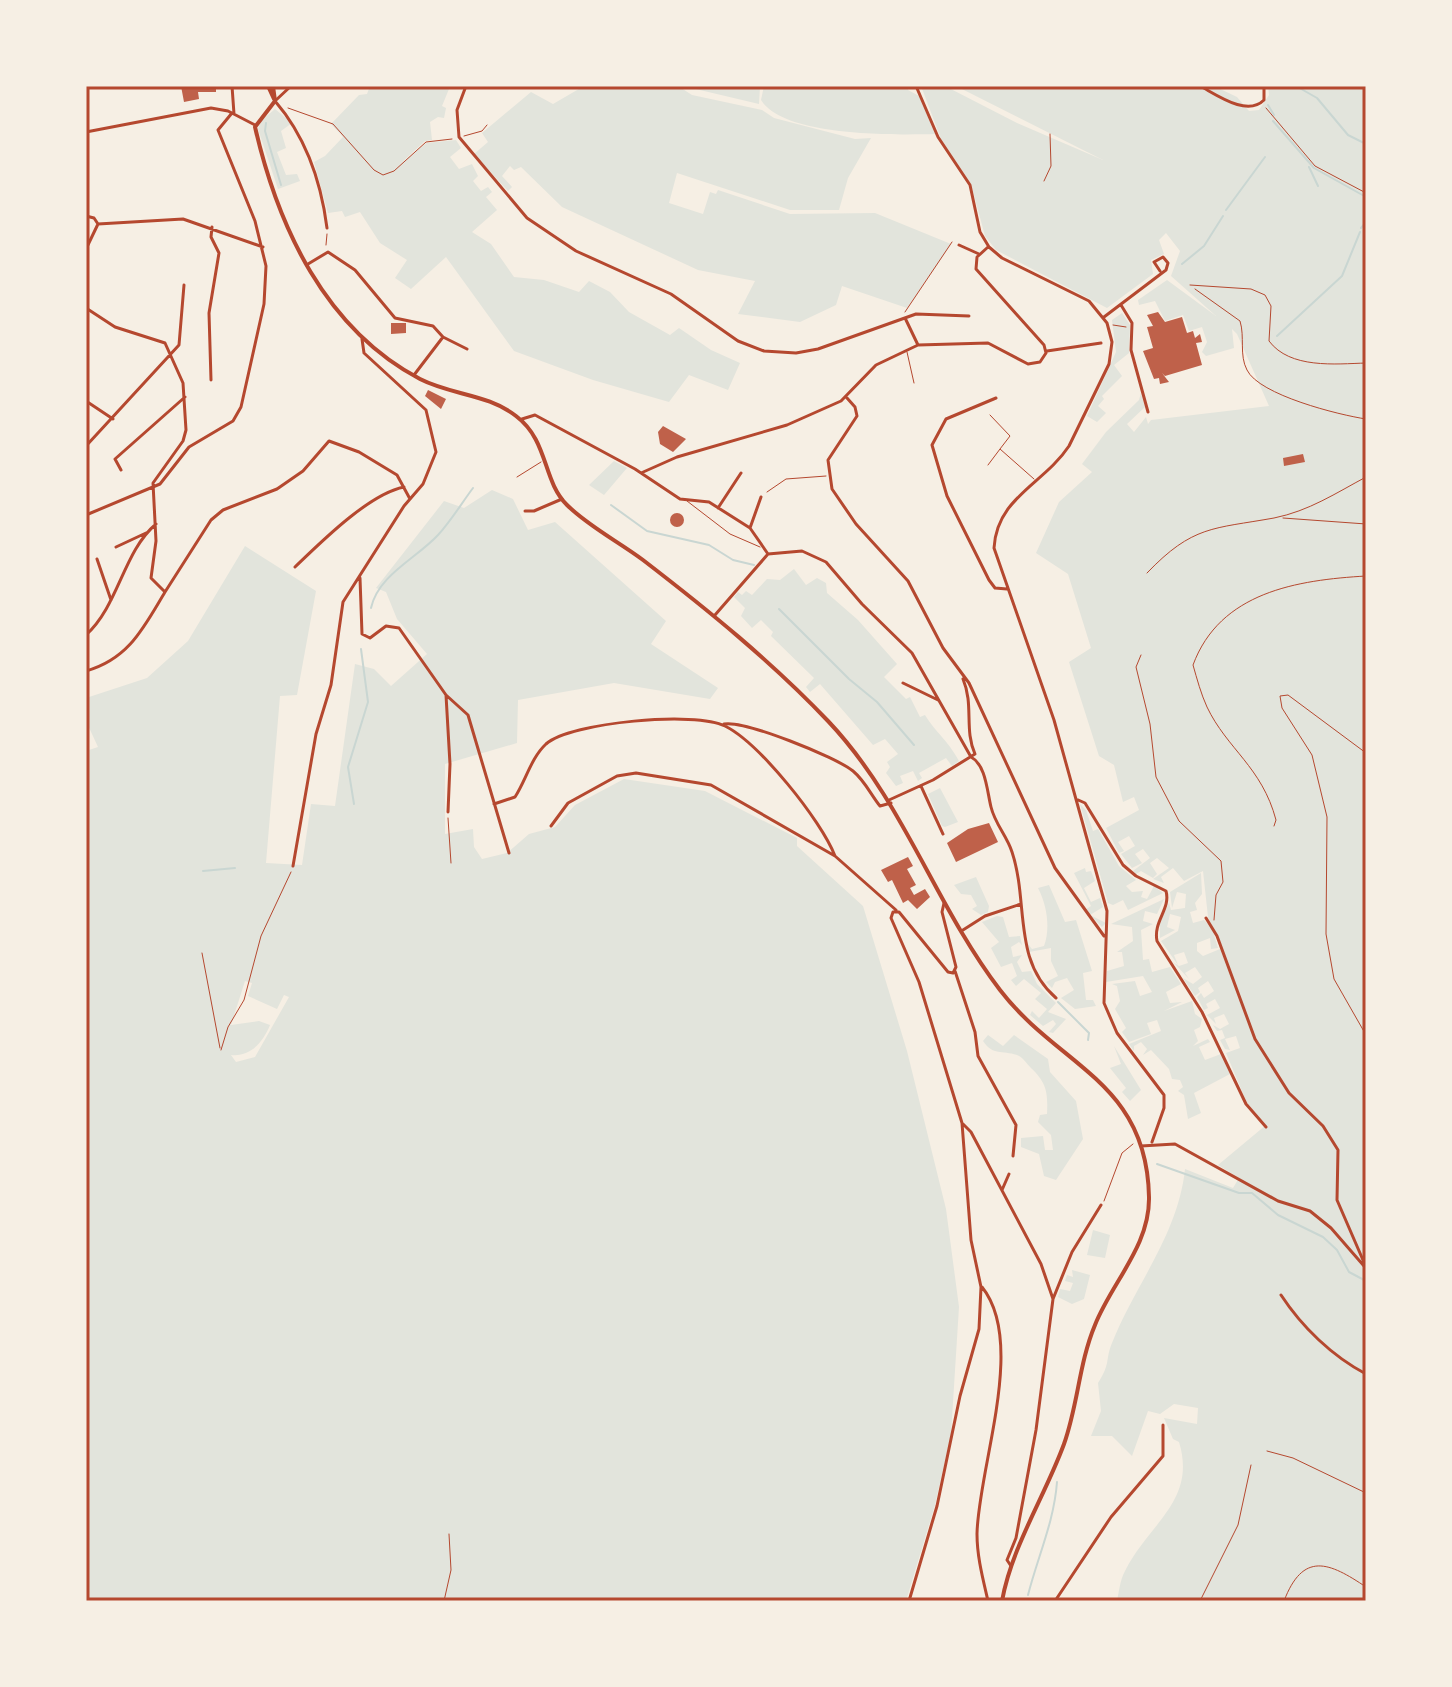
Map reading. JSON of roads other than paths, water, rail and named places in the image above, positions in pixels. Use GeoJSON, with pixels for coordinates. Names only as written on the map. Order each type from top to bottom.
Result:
{"type":"FeatureCollection","features":[{"type":"Feature","properties":{"kind":"main road"},"geometry":{"type":"LineString","coordinates":[[270,86],[275,101],[255,125],[285,223],[305,266],[362,339],[414,375],[486,400],[521,420],[535,435],[562,499],[714,616],[829,723],[890,802],[944,903],[1003,994],[1112,1094],[1130,1117],[1140,1144],[1149,1188],[1147,1222],[1092,1331],[1078,1402],[1063,1447],[1011,1566],[1002,1601]]}},
{"type":"Feature","properties":{"kind":"street"},"geometry":{"type":"LineString","coordinates":[[86,515],[160,484],[189,447],[233,421],[239,412],[265,296],[263,247],[218,130],[233,113],[232,86]]}},
{"type":"Feature","properties":{"kind":"street"},"geometry":{"type":"LineString","coordinates":[[291,86],[275,101],[300,136],[321,195],[327,228]]}},
{"type":"Feature","properties":{"kind":"street"},"geometry":{"type":"LineString","coordinates":[[466,86],[457,105],[459,137],[527,218],[576,251],[671,294],[733,339],[764,351],[796,353],[906,320],[916,314],[937,312],[969,316]]}},
{"type":"Feature","properties":{"kind":"street"},"geometry":{"type":"LineString","coordinates":[[916,86],[937,136],[970,185],[980,232],[989,247],[1002,258],[1083,297],[1104,317],[1112,342],[1109,364],[1069,446],[1009,504],[997,524],[994,553],[1034,659],[1108,914],[1104,936],[1103,1000],[1117,1033],[1164,1095],[1164,1108],[1152,1142]]}},
{"type":"Feature","properties":{"kind":"street"},"geometry":{"type":"LineString","coordinates":[[1200,86],[1239,104],[1251,106],[1262,103],[1264,86]]}},
{"type":"Feature","properties":{"kind":"street"},"geometry":{"type":"LineString","coordinates":[[86,132],[213,108],[233,113],[255,125]]}},
{"type":"Feature","properties":{"kind":"street"},"geometry":{"type":"LineString","coordinates":[[86,216],[94,218],[98,224]]}},
{"type":"Feature","properties":{"kind":"street"},"geometry":{"type":"LineString","coordinates":[[98,224],[175,218],[212,227],[263,247]]}},
{"type":"Feature","properties":{"kind":"street"},"geometry":{"type":"LineString","coordinates":[[86,249],[98,224]]}},
{"type":"Feature","properties":{"kind":"street"},"geometry":{"type":"LineString","coordinates":[[211,380],[209,313],[219,253],[211,237],[212,227]]}},
{"type":"Feature","properties":{"kind":"street"},"geometry":{"type":"LineString","coordinates":[[959,245],[979,254]]}},
{"type":"Feature","properties":{"kind":"street"},"geometry":{"type":"LineString","coordinates":[[989,247],[979,254],[975,265],[978,273],[1034,333],[1046,351]]}},
{"type":"Feature","properties":{"kind":"street"},"geometry":{"type":"LineString","coordinates":[[305,266],[328,252],[355,270],[394,317],[430,325],[443,337],[467,349]]}},
{"type":"Feature","properties":{"kind":"street"},"geometry":{"type":"LineString","coordinates":[[1104,317],[1160,271]]}},
{"type":"Feature","properties":{"kind":"street"},"geometry":{"type":"LineString","coordinates":[[86,446],[113,420],[182,338],[184,285]]}},
{"type":"Feature","properties":{"kind":"street"},"geometry":{"type":"LineString","coordinates":[[1121,305],[1133,326],[1132,355],[1148,412]]}},
{"type":"Feature","properties":{"kind":"street"},"geometry":{"type":"LineString","coordinates":[[86,308],[111,325],[162,341],[171,352],[185,397],[185,435],[153,486],[156,524],[151,578],[165,592]]}},
{"type":"Feature","properties":{"kind":"street"},"geometry":{"type":"LineString","coordinates":[[906,320],[918,345]]}},
{"type":"Feature","properties":{"kind":"street"},"geometry":{"type":"LineString","coordinates":[[414,375],[443,337]]}},
{"type":"Feature","properties":{"kind":"street"},"geometry":{"type":"LineString","coordinates":[[293,866],[316,734],[331,685],[338,619],[343,602],[423,484],[435,459],[432,426],[422,406],[364,353],[362,339]]}},
{"type":"Feature","properties":{"kind":"street"},"geometry":{"type":"LineString","coordinates":[[641,473],[677,457],[787,425],[847,398],[868,372],[918,345],[988,343],[1031,365],[1040,362],[1046,351]]}},
{"type":"Feature","properties":{"kind":"street"},"geometry":{"type":"LineString","coordinates":[[1046,351],[1101,343]]}},
{"type":"Feature","properties":{"kind":"street"},"geometry":{"type":"LineString","coordinates":[[121,470],[115,459],[185,397]]}},
{"type":"Feature","properties":{"kind":"street"},"geometry":{"type":"LineString","coordinates":[[494,804],[515,797],[539,752],[554,739],[619,720],[723,725],[728,722],[781,737],[836,761],[858,776],[880,806],[975,754],[969,736],[971,709],[963,679],[905,575],[856,524],[832,489],[828,460],[857,416],[856,409],[847,398]]}},
{"type":"Feature","properties":{"kind":"street"},"geometry":{"type":"LineString","coordinates":[[996,398],[946,419],[937,432],[932,450],[947,496],[982,567],[993,587],[1007,589]]}},
{"type":"Feature","properties":{"kind":"street"},"geometry":{"type":"LineString","coordinates":[[86,401],[113,420]]}},
{"type":"Feature","properties":{"kind":"street"},"geometry":{"type":"LineString","coordinates":[[521,420],[536,416],[687,500],[705,500],[750,528],[768,554]]}},
{"type":"Feature","properties":{"kind":"street"},"geometry":{"type":"LineString","coordinates":[[86,671],[105,664],[125,651],[211,520],[223,510],[277,489],[303,471],[329,441],[386,467],[399,477],[410,499]]}},
{"type":"Feature","properties":{"kind":"street"},"geometry":{"type":"LineString","coordinates":[[718,508],[741,473]]}},
{"type":"Feature","properties":{"kind":"street"},"geometry":{"type":"LineString","coordinates":[[295,567],[333,532],[383,495],[404,487]]}},
{"type":"Feature","properties":{"kind":"street"},"geometry":{"type":"LineString","coordinates":[[750,528],[761,497]]}},
{"type":"Feature","properties":{"kind":"street"},"geometry":{"type":"LineString","coordinates":[[525,511],[534,511],[562,499]]}},
{"type":"Feature","properties":{"kind":"street"},"geometry":{"type":"LineString","coordinates":[[86,635],[104,616],[145,536],[156,524]]}},
{"type":"Feature","properties":{"kind":"street"},"geometry":{"type":"LineString","coordinates":[[116,547],[145,536]]}},
{"type":"Feature","properties":{"kind":"street"},"geometry":{"type":"LineString","coordinates":[[714,616],[768,554],[802,551],[826,562],[862,604],[903,641],[922,666],[938,700],[983,775],[994,818],[1012,851],[1030,959],[1040,983],[1056,998]]}},
{"type":"Feature","properties":{"kind":"street"},"geometry":{"type":"LineString","coordinates":[[97,559],[111,600]]}},
{"type":"Feature","properties":{"kind":"street"},"geometry":{"type":"LineString","coordinates":[[360,574],[362,634],[368,638],[386,626],[399,628],[446,695],[468,715],[509,853]]}},
{"type":"Feature","properties":{"kind":"street"},"geometry":{"type":"LineString","coordinates":[[963,679],[969,683],[1055,868],[1104,936]]}},
{"type":"Feature","properties":{"kind":"street"},"geometry":{"type":"LineString","coordinates":[[903,683],[938,700]]}},
{"type":"Feature","properties":{"kind":"street"},"geometry":{"type":"LineString","coordinates":[[446,695],[450,773],[448,812]]}},
{"type":"Feature","properties":{"kind":"street"},"geometry":{"type":"LineString","coordinates":[[723,725],[793,790],[835,856]]}},
{"type":"Feature","properties":{"kind":"street"},"geometry":{"type":"LineString","coordinates":[[551,826],[564,807],[590,788],[611,778],[636,773],[711,785],[835,856],[897,910],[948,972],[955,971]]}},
{"type":"Feature","properties":{"kind":"street"},"geometry":{"type":"LineString","coordinates":[[921,786],[943,834]]}},
{"type":"Feature","properties":{"kind":"street"},"geometry":{"type":"LineString","coordinates":[[1076,799],[1085,803],[1126,869],[1166,891],[1167,904],[1156,924],[1157,941],[1202,1012],[1246,1104],[1266,1127]]}},
{"type":"Feature","properties":{"kind":"street"},"geometry":{"type":"LineString","coordinates":[[944,903],[942,912],[955,971],[975,1032],[977,1054],[1016,1125],[1013,1156]]}},
{"type":"Feature","properties":{"kind":"street"},"geometry":{"type":"LineString","coordinates":[[963,930],[985,916],[1021,904]]}},
{"type":"Feature","properties":{"kind":"street"},"geometry":{"type":"LineString","coordinates":[[897,910],[892,913],[892,920],[917,975],[962,1123],[971,1240],[981,1287],[997,1325],[1000,1355],[977,1533],[978,1555],[988,1601]]}},
{"type":"Feature","properties":{"kind":"street"},"geometry":{"type":"LineString","coordinates":[[1206,918],[1215,931],[1255,1039],[1289,1093],[1323,1126],[1338,1150],[1337,1200],[1366,1267]]}},
{"type":"Feature","properties":{"kind":"street"},"geometry":{"type":"LineString","coordinates":[[962,1123],[971,1132],[1041,1264],[1053,1299]]}},
{"type":"Feature","properties":{"kind":"street"},"geometry":{"type":"LineString","coordinates":[[1140,1144],[1175,1144],[1278,1201],[1310,1211],[1331,1228],[1366,1267]]}},
{"type":"Feature","properties":{"kind":"street"},"geometry":{"type":"LineString","coordinates":[[1002,1190],[1006,1187],[1009,1174]]}},
{"type":"Feature","properties":{"kind":"street"},"geometry":{"type":"LineString","coordinates":[[1011,1566],[1007,1560],[1016,1538],[1036,1430],[1053,1299],[1072,1252],[1101,1206]]}},
{"type":"Feature","properties":{"kind":"street"},"geometry":{"type":"LineString","coordinates":[[909,1601],[931,1532],[960,1396],[979,1329],[981,1287]]}},
{"type":"Feature","properties":{"kind":"street"},"geometry":{"type":"LineString","coordinates":[[1281,1295],[1317,1338],[1342,1360],[1366,1374]]}},
{"type":"Feature","properties":{"kind":"street"},"geometry":{"type":"LineString","coordinates":[[1055,1601],[1111,1517],[1163,1456],[1163,1425]]}},
{"type":"Feature","properties":{"kind":"lane"},"geometry":{"type":"LineString","coordinates":[[906,350],[914,383]]}},
{"type":"Feature","properties":{"kind":"lane"},"geometry":{"type":"LineString","coordinates":[[988,465],[1010,436],[990,415]]}},
{"type":"Feature","properties":{"kind":"lane"},"geometry":{"type":"LineString","coordinates":[[1000,449],[1036,480]]}},
{"type":"Feature","properties":{"kind":"lane"},"geometry":{"type":"LineString","coordinates":[[517,477],[547,460]]}},
{"type":"Feature","properties":{"kind":"lane"},"geometry":{"type":"LineString","coordinates":[[687,500],[730,534],[762,546]]}},
{"type":"Feature","properties":{"kind":"waterway"},"geometry":{"type":"LineString","coordinates":[[1296,86],[1317,98],[1348,135],[1366,144]]}},
{"type":"Feature","properties":{"kind":"waterway"},"geometry":{"type":"LineString","coordinates":[[1268,105],[1274,115]]}},
{"type":"Feature","properties":{"kind":"waterway"},"geometry":{"type":"LineString","coordinates":[[1273,121],[1314,168],[1366,197]]}},
{"type":"Feature","properties":{"kind":"waterway"},"geometry":{"type":"LineString","coordinates":[[266,123],[265,131],[281,185]]}},
{"type":"Feature","properties":{"kind":"waterway"},"geometry":{"type":"LineString","coordinates":[[1226,210],[1265,157]]}},
{"type":"Feature","properties":{"kind":"waterway"},"geometry":{"type":"LineString","coordinates":[[1309,167],[1318,186]]}},
{"type":"Feature","properties":{"kind":"waterway"},"geometry":{"type":"LineString","coordinates":[[1182,264],[1204,246],[1223,216]]}},
{"type":"Feature","properties":{"kind":"waterway"},"geometry":{"type":"LineString","coordinates":[[1361,228],[1366,222]]}},
{"type":"Feature","properties":{"kind":"waterway"},"geometry":{"type":"LineString","coordinates":[[1277,336],[1342,276],[1360,232]]}},
{"type":"Feature","properties":{"kind":"waterway"},"geometry":{"type":"LineString","coordinates":[[371,608],[381,586],[438,535],[473,488]]}},
{"type":"Feature","properties":{"kind":"waterway"},"geometry":{"type":"LineString","coordinates":[[611,505],[647,531],[709,545],[733,560],[754,565]]}},
{"type":"Feature","properties":{"kind":"waterway"},"geometry":{"type":"LineString","coordinates":[[779,609],[849,679],[877,702],[914,745]]}},
{"type":"Feature","properties":{"kind":"waterway"},"geometry":{"type":"LineString","coordinates":[[354,804],[348,767],[368,702],[361,649]]}},
{"type":"Feature","properties":{"kind":"waterway"},"geometry":{"type":"LineString","coordinates":[[203,871],[235,868]]}},
{"type":"Feature","properties":{"kind":"waterway"},"geometry":{"type":"LineString","coordinates":[[1058,1002],[1089,1033],[1088,1040]]}},
{"type":"Feature","properties":{"kind":"waterway"},"geometry":{"type":"LineString","coordinates":[[1157,1164],[1239,1193],[1252,1193],[1278,1215],[1323,1237],[1337,1250],[1349,1272],[1366,1281]]}},
{"type":"Feature","properties":{"kind":"waterway"},"geometry":{"type":"LineString","coordinates":[[1028,1595],[1049,1525],[1057,1482]]}}]}
